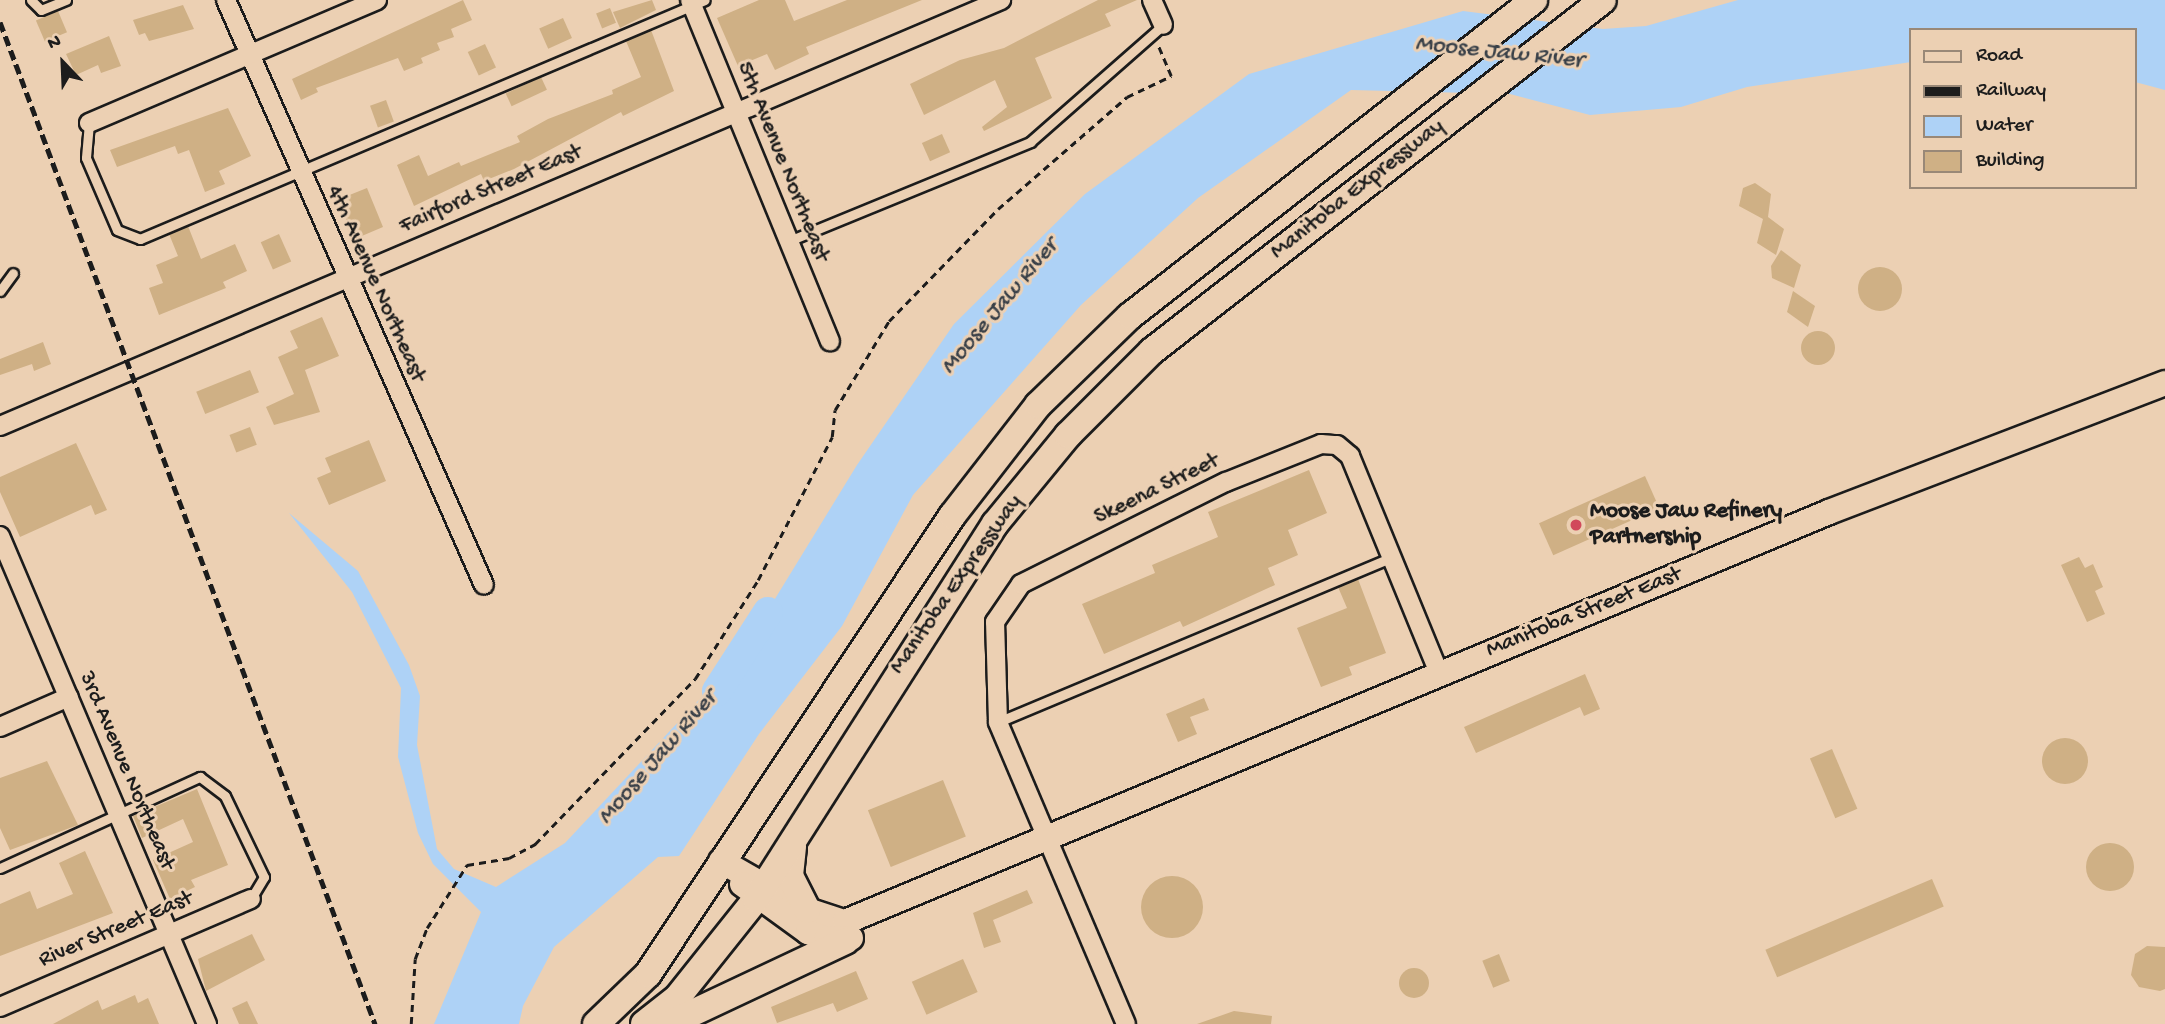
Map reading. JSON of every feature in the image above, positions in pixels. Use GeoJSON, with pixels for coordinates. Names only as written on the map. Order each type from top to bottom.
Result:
{"type":"FeatureCollection","features":[{"type":"Feature","properties":{"kind":"main road","name":"Manitoba Expressway"},"geometry":{"type":"LineString","coordinates":[[596,1024],[648,974],[952,516],[1038,405],[1130,316],[1534,0]]}},
{"type":"Feature","properties":{"kind":"main road","name":"Manitoba Expressway"},"geometry":{"type":"LineString","coordinates":[[644,1024],[677,998],[761,892],[793,846],[881,696],[995,524],[1068,435],[1152,351],[1602,1]]}},
{"type":"Feature","properties":{"kind":"main road"},"geometry":{"type":"LineString","coordinates":[[793,846],[790,876],[807,911]]}},
{"type":"Feature","properties":{"kind":"main road"},"geometry":{"type":"LineString","coordinates":[[669,1024],[845,941]]}},
{"type":"Feature","properties":{"kind":"street","name":"4th Avenue Northeast"},"geometry":{"type":"LineString","coordinates":[[226,0],[299,176],[484,585]]}},
{"type":"Feature","properties":{"kind":"street"},"geometry":{"type":"LineString","coordinates":[[89,122],[377,0]]}},
{"type":"Feature","properties":{"kind":"street","name":"Fairford Street East"},"geometry":{"type":"LineString","coordinates":[[0,426],[1001,0]]}},
{"type":"Feature","properties":{"kind":"street"},"geometry":{"type":"LineString","coordinates":[[1152,0],[1158,31]]}},
{"type":"Feature","properties":{"kind":"street","name":"5th Avenue Northeast"},"geometry":{"type":"LineString","coordinates":[[696,2],[735,113],[830,341]]}},
{"type":"Feature","properties":{"kind":"street","name":"Manitoba Street East"},"geometry":{"type":"LineString","coordinates":[[721,861],[808,932],[845,941],[1038,857],[1049,847],[1439,673],[1829,512],[2165,383]]}},
{"type":"Feature","properties":{"kind":"street","name":"Skeena Street"},"geometry":{"type":"LineString","coordinates":[[998,722],[995,622],[1021,584],[1226,482],[1321,444],[1337,445],[1350,456],[1439,673]]}},
{"type":"Feature","properties":{"kind":"street","name":"3rd Avenue Northeast"},"geometry":{"type":"LineString","coordinates":[[0,536],[6,564],[68,697],[207,1024]]}},
{"type":"Feature","properties":{"kind":"street"},"geometry":{"type":"LineString","coordinates":[[0,727],[68,697]]}},
{"type":"Feature","properties":{"kind":"street"},"geometry":{"type":"LineString","coordinates":[[998,722],[1126,1024]]}},
{"type":"Feature","properties":{"kind":"street","name":"Manitoba Street East"},"geometry":{"type":"LineString","coordinates":[[761,892],[807,911],[845,922],[1031,841],[1049,847]]}},
{"type":"Feature","properties":{"kind":"street","name":"River Street East"},"geometry":{"type":"LineString","coordinates":[[0,1007],[251,899]]}},
{"type":"Feature","properties":{"kind":"lane"},"geometry":{"type":"LineString","coordinates":[[31,0],[41,10],[66,0]]}},
{"type":"Feature","properties":{"kind":"lane"},"geometry":{"type":"LineString","coordinates":[[89,122],[86,158],[117,230],[140,239],[299,176],[696,2]]}},
{"type":"Feature","properties":{"kind":"lane"},"geometry":{"type":"LineString","coordinates":[[787,242],[1030,142],[1158,31]]}},
{"type":"Feature","properties":{"kind":"lane"},"geometry":{"type":"LineString","coordinates":[[0,291],[13,273]]}},
{"type":"Feature","properties":{"kind":"lane"},"geometry":{"type":"LineString","coordinates":[[998,722],[1390,558]]}},
{"type":"Feature","properties":{"kind":"lane"},"geometry":{"type":"LineString","coordinates":[[0,868],[118,817],[200,777],[225,796],[264,877],[251,899]]}},
{"type":"Feature","properties":{"kind":"path"},"geometry":{"type":"LineString","coordinates":[[411,1024],[415,959],[440,905],[467,865],[501,861],[535,844],[695,679],[758,580],[832,437],[835,410],[889,321],[998,209],[1127,97],[1171,76],[1158,31]]}},
{"type":"Feature","properties":{"kind":"water"},"geometry":{"type":"Polygon","coordinates":[[[1738,0],[2165,0],[2165,90],[2137,83],[2137,28],[1910,28],[1910,62],[1747,87],[1681,107],[1590,115],[1510,94],[1351,90],[1198,198],[1081,305],[913,495],[842,626],[759,734],[679,856],[658,857],[554,947],[523,1006],[519,1024],[434,1024],[481,912],[433,864],[418,833],[398,757],[401,688],[352,592],[289,513],[358,571],[409,665],[420,696],[417,745],[437,849],[454,869],[496,887],[565,843],[740,656],[857,465],[954,324],[1085,194],[1249,74],[1463,11],[1603,29],[1646,26],[1738,0]]]}},
{"type":"Feature","properties":{"kind":"building"},"geometry":{"type":"Polygon","coordinates":[[[463,0],[472,20],[451,29],[454,37],[437,43],[440,50],[421,58],[423,63],[404,71],[398,58],[316,88],[318,92],[301,100],[292,79],[463,0]]]}},
{"type":"Feature","properties":{"kind":"building"},"geometry":{"type":"Polygon","coordinates":[[[652,0],[656,10],[620,28],[613,12],[652,0]]]}},
{"type":"Feature","properties":{"kind":"building"},"geometry":{"type":"Polygon","coordinates":[[[759,0],[785,0],[794,21],[847,0],[922,0],[806,47],[809,54],[775,70],[767,54],[738,66],[717,18],[759,0]]]}},
{"type":"Feature","properties":{"kind":"building"},"geometry":{"type":"Polygon","coordinates":[[[1098,0],[1137,0],[1105,14],[1111,26],[1035,58],[1052,98],[984,131],[982,127],[1007,107],[995,80],[924,115],[910,84],[960,60],[1004,48],[1098,0]]]}},
{"type":"Feature","properties":{"kind":"building"},"geometry":{"type":"Polygon","coordinates":[[[183,5],[194,29],[149,41],[145,33],[139,35],[133,20],[183,5]]]}},
{"type":"Feature","properties":{"kind":"building"},"geometry":{"type":"Polygon","coordinates":[[[610,8],[616,23],[602,28],[596,14],[610,8]]]}},
{"type":"Feature","properties":{"kind":"building"},"geometry":{"type":"Polygon","coordinates":[[[58,11],[67,32],[45,42],[36,20],[58,11]]]}},
{"type":"Feature","properties":{"kind":"building"},"geometry":{"type":"Polygon","coordinates":[[[563,18],[572,38],[548,49],[539,29],[563,18]]]}},
{"type":"Feature","properties":{"kind":"building"},"geometry":{"type":"Polygon","coordinates":[[[651,30],[674,91],[623,116],[621,112],[514,169],[484,181],[481,174],[414,206],[397,165],[419,155],[428,176],[459,162],[461,166],[520,142],[517,136],[548,119],[613,94],[612,90],[641,77],[626,41],[651,30]]]}},
{"type":"Feature","properties":{"kind":"building"},"geometry":{"type":"Polygon","coordinates":[[[109,36],[121,66],[101,73],[98,65],[76,75],[66,54],[109,36]]]}},
{"type":"Feature","properties":{"kind":"building"},"geometry":{"type":"Polygon","coordinates":[[[485,44],[496,68],[479,76],[468,52],[485,44]]]}},
{"type":"Feature","properties":{"kind":"building"},"geometry":{"type":"Polygon","coordinates":[[[541,77],[547,90],[512,106],[506,93],[541,77]]]}},
{"type":"Feature","properties":{"kind":"building"},"geometry":{"type":"Polygon","coordinates":[[[386,100],[394,122],[378,127],[370,106],[386,100]]]}},
{"type":"Feature","properties":{"kind":"building"},"geometry":{"type":"Polygon","coordinates":[[[228,108],[251,156],[219,171],[225,184],[205,192],[189,150],[178,154],[175,146],[117,167],[110,150],[228,108]]]}},
{"type":"Feature","properties":{"kind":"building"},"geometry":{"type":"Polygon","coordinates":[[[942,134],[950,152],[930,161],[922,143],[942,134]]]}},
{"type":"Feature","properties":{"kind":"building"},"geometry":{"type":"Polygon","coordinates":[[[1755,183],[1771,194],[1768,217],[1784,229],[1776,255],[1757,243],[1763,219],[1739,206],[1743,188],[1755,183]]]}},
{"type":"Feature","properties":{"kind":"building"},"geometry":{"type":"Polygon","coordinates":[[[367,188],[383,227],[350,241],[342,198],[367,188]]]}},
{"type":"Feature","properties":{"kind":"building"},"geometry":{"type":"Polygon","coordinates":[[[188,226],[201,259],[235,244],[247,271],[223,282],[226,288],[159,315],[149,288],[163,283],[156,265],[178,256],[169,234],[188,226]]]}},
{"type":"Feature","properties":{"kind":"building"},"geometry":{"type":"Polygon","coordinates":[[[279,234],[291,261],[273,270],[261,242],[279,234]]]}},
{"type":"Feature","properties":{"kind":"building"},"geometry":{"type":"Polygon","coordinates":[[[1781,250],[1801,265],[1794,288],[1772,278],[1771,266],[1781,250]]]}},
{"type":"Feature","properties":{"kind":"building"},"geometry":{"type":"Polygon","coordinates":[[[1880,267],[1896,273],[1902,289],[1896,305],[1880,311],[1864,305],[1858,289],[1864,273],[1880,267]]]}},
{"type":"Feature","properties":{"kind":"building"},"geometry":{"type":"Polygon","coordinates":[[[1793,291],[1815,306],[1808,327],[1787,312],[1793,291]]]}},
{"type":"Feature","properties":{"kind":"building"},"geometry":{"type":"Polygon","coordinates":[[[322,317],[339,356],[305,370],[320,412],[274,425],[266,407],[294,394],[278,357],[298,348],[290,331],[322,317]]]}},
{"type":"Feature","properties":{"kind":"building"},"geometry":{"type":"Polygon","coordinates":[[[1818,331],[1830,336],[1835,348],[1830,360],[1818,365],[1806,360],[1801,348],[1806,336],[1818,331]]]}},
{"type":"Feature","properties":{"kind":"building"},"geometry":{"type":"Polygon","coordinates":[[[43,342],[51,364],[34,371],[32,364],[0,375],[0,359],[43,342]]]}},
{"type":"Feature","properties":{"kind":"building"},"geometry":{"type":"Polygon","coordinates":[[[250,370],[259,392],[205,414],[196,392],[250,370]]]}},
{"type":"Feature","properties":{"kind":"building"},"geometry":{"type":"Polygon","coordinates":[[[250,427],[257,445],[236,453],[229,435],[250,427]]]}},
{"type":"Feature","properties":{"kind":"building"},"geometry":{"type":"Polygon","coordinates":[[[369,440],[386,481],[329,505],[317,478],[331,472],[325,458],[369,440]]]}},
{"type":"Feature","properties":{"kind":"building"},"geometry":{"type":"Polygon","coordinates":[[[76,443],[107,510],[95,515],[91,505],[20,537],[0,492],[0,477],[76,443]]]}},
{"type":"Feature","properties":{"kind":"building"},"geometry":{"type":"Polygon","coordinates":[[[1309,470],[1327,513],[1288,530],[1298,555],[1268,568],[1275,585],[1183,627],[1180,621],[1104,654],[1082,604],[1155,573],[1152,565],[1218,537],[1208,512],[1309,470]]]}},
{"type":"Feature","properties":{"kind":"building"},"geometry":{"type":"Polygon","coordinates":[[[1645,476],[1659,508],[1553,555],[1539,523],[1645,476]]]}},
{"type":"Feature","properties":{"kind":"building"},"geometry":{"type":"Polygon","coordinates":[[[2079,557],[2085,568],[2093,564],[2103,587],[2095,591],[2105,614],[2087,622],[2061,565],[2079,557]]]}},
{"type":"Feature","properties":{"kind":"building"},"geometry":{"type":"Polygon","coordinates":[[[1358,579],[1386,653],[1349,667],[1352,675],[1321,687],[1297,628],[1347,608],[1338,587],[1358,579]]]}},
{"type":"Feature","properties":{"kind":"building"},"geometry":{"type":"Polygon","coordinates":[[[1585,674],[1600,709],[1584,716],[1580,707],[1476,753],[1464,727],[1585,674]]]}},
{"type":"Feature","properties":{"kind":"building"},"geometry":{"type":"Polygon","coordinates":[[[1204,698],[1209,710],[1190,717],[1197,734],[1178,742],[1166,714],[1204,698]]]}},
{"type":"Feature","properties":{"kind":"building"},"geometry":{"type":"Polygon","coordinates":[[[2065,738],[2081,745],[2088,761],[2081,777],[2065,784],[2049,777],[2042,761],[2049,745],[2065,738]]]}},
{"type":"Feature","properties":{"kind":"building"},"geometry":{"type":"Polygon","coordinates":[[[1832,749],[1857,809],[1835,818],[1810,758],[1832,749]]]}},
{"type":"Feature","properties":{"kind":"building"},"geometry":{"type":"Polygon","coordinates":[[[47,761],[78,825],[10,850],[0,828],[0,778],[47,761]]]}},
{"type":"Feature","properties":{"kind":"building"},"geometry":{"type":"Polygon","coordinates":[[[943,780],[966,837],[891,867],[868,810],[943,780]]]}},
{"type":"Feature","properties":{"kind":"building"},"geometry":{"type":"Polygon","coordinates":[[[197,789],[228,865],[191,880],[195,887],[170,899],[153,860],[193,842],[183,819],[142,838],[133,816],[197,789]]]}},
{"type":"Feature","properties":{"kind":"building"},"geometry":{"type":"Polygon","coordinates":[[[2110,843],[2127,850],[2134,867],[2127,884],[2110,891],[2093,884],[2086,867],[2093,850],[2110,843]]]}},
{"type":"Feature","properties":{"kind":"building"},"geometry":{"type":"Polygon","coordinates":[[[85,851],[113,913],[0,956],[0,904],[30,891],[37,909],[73,894],[59,863],[85,851]]]}},
{"type":"Feature","properties":{"kind":"building"},"geometry":{"type":"Polygon","coordinates":[[[1166,876],[1178,876],[1194,885],[1201,895],[1201,919],[1194,929],[1178,938],[1166,938],[1155,933],[1146,924],[1141,913],[1141,901],[1146,890],[1155,881],[1166,876]]]}},
{"type":"Feature","properties":{"kind":"building"},"geometry":{"type":"Polygon","coordinates":[[[1932,879],[1944,907],[1777,977],[1765,950],[1932,879]]]}},
{"type":"Feature","properties":{"kind":"building"},"geometry":{"type":"Polygon","coordinates":[[[1027,890],[1033,903],[993,920],[1001,942],[984,948],[973,913],[1027,890]]]}},
{"type":"Feature","properties":{"kind":"building"},"geometry":{"type":"Polygon","coordinates":[[[252,934],[265,960],[206,991],[198,959],[252,934]]]}},
{"type":"Feature","properties":{"kind":"building"},"geometry":{"type":"Polygon","coordinates":[[[2147,946],[2165,947],[2165,989],[2160,991],[2139,987],[2131,975],[2135,954],[2147,946]]]}},
{"type":"Feature","properties":{"kind":"building"},"geometry":{"type":"Polygon","coordinates":[[[1499,954],[1510,981],[1493,988],[1482,961],[1499,954]]]}},
{"type":"Feature","properties":{"kind":"building"},"geometry":{"type":"Polygon","coordinates":[[[963,959],[978,992],[926,1015],[912,982],[963,959]]]}},
{"type":"Feature","properties":{"kind":"building"},"geometry":{"type":"Polygon","coordinates":[[[1414,968],[1425,972],[1429,983],[1425,994],[1414,998],[1403,994],[1399,983],[1403,972],[1414,968]]]}},
{"type":"Feature","properties":{"kind":"building"},"geometry":{"type":"Polygon","coordinates":[[[856,971],[868,999],[837,1012],[833,1003],[777,1023],[771,1007],[856,971]]]}},
{"type":"Feature","properties":{"kind":"building"},"geometry":{"type":"Polygon","coordinates":[[[135,995],[138,1003],[148,998],[159,1024],[53,1024],[98,1000],[102,1010],[135,995]]]}},
{"type":"Feature","properties":{"kind":"building"},"geometry":{"type":"Polygon","coordinates":[[[247,1001],[258,1024],[239,1024],[232,1008],[247,1001]]]}},
{"type":"Feature","properties":{"kind":"building"},"geometry":{"type":"Polygon","coordinates":[[[1234,1011],[1272,1016],[1271,1024],[1197,1024],[1234,1011]]]}},
{"type":"Feature","properties":{"kind":"waterway","name":"Moose Jaw River"},"geometry":{"type":"LineString","coordinates":[[717,691],[768,612]]}},
{"type":"Feature","properties":{"kind":"railway"},"geometry":{"type":"LineString","coordinates":[[0,22],[375,1024]]}},
{"type":"Feature","properties":{"kind":"place","name":"Moose Jaw Refinery Partnership"},"geometry":{"type":"Point","coordinates":[1576,525]}}]}
